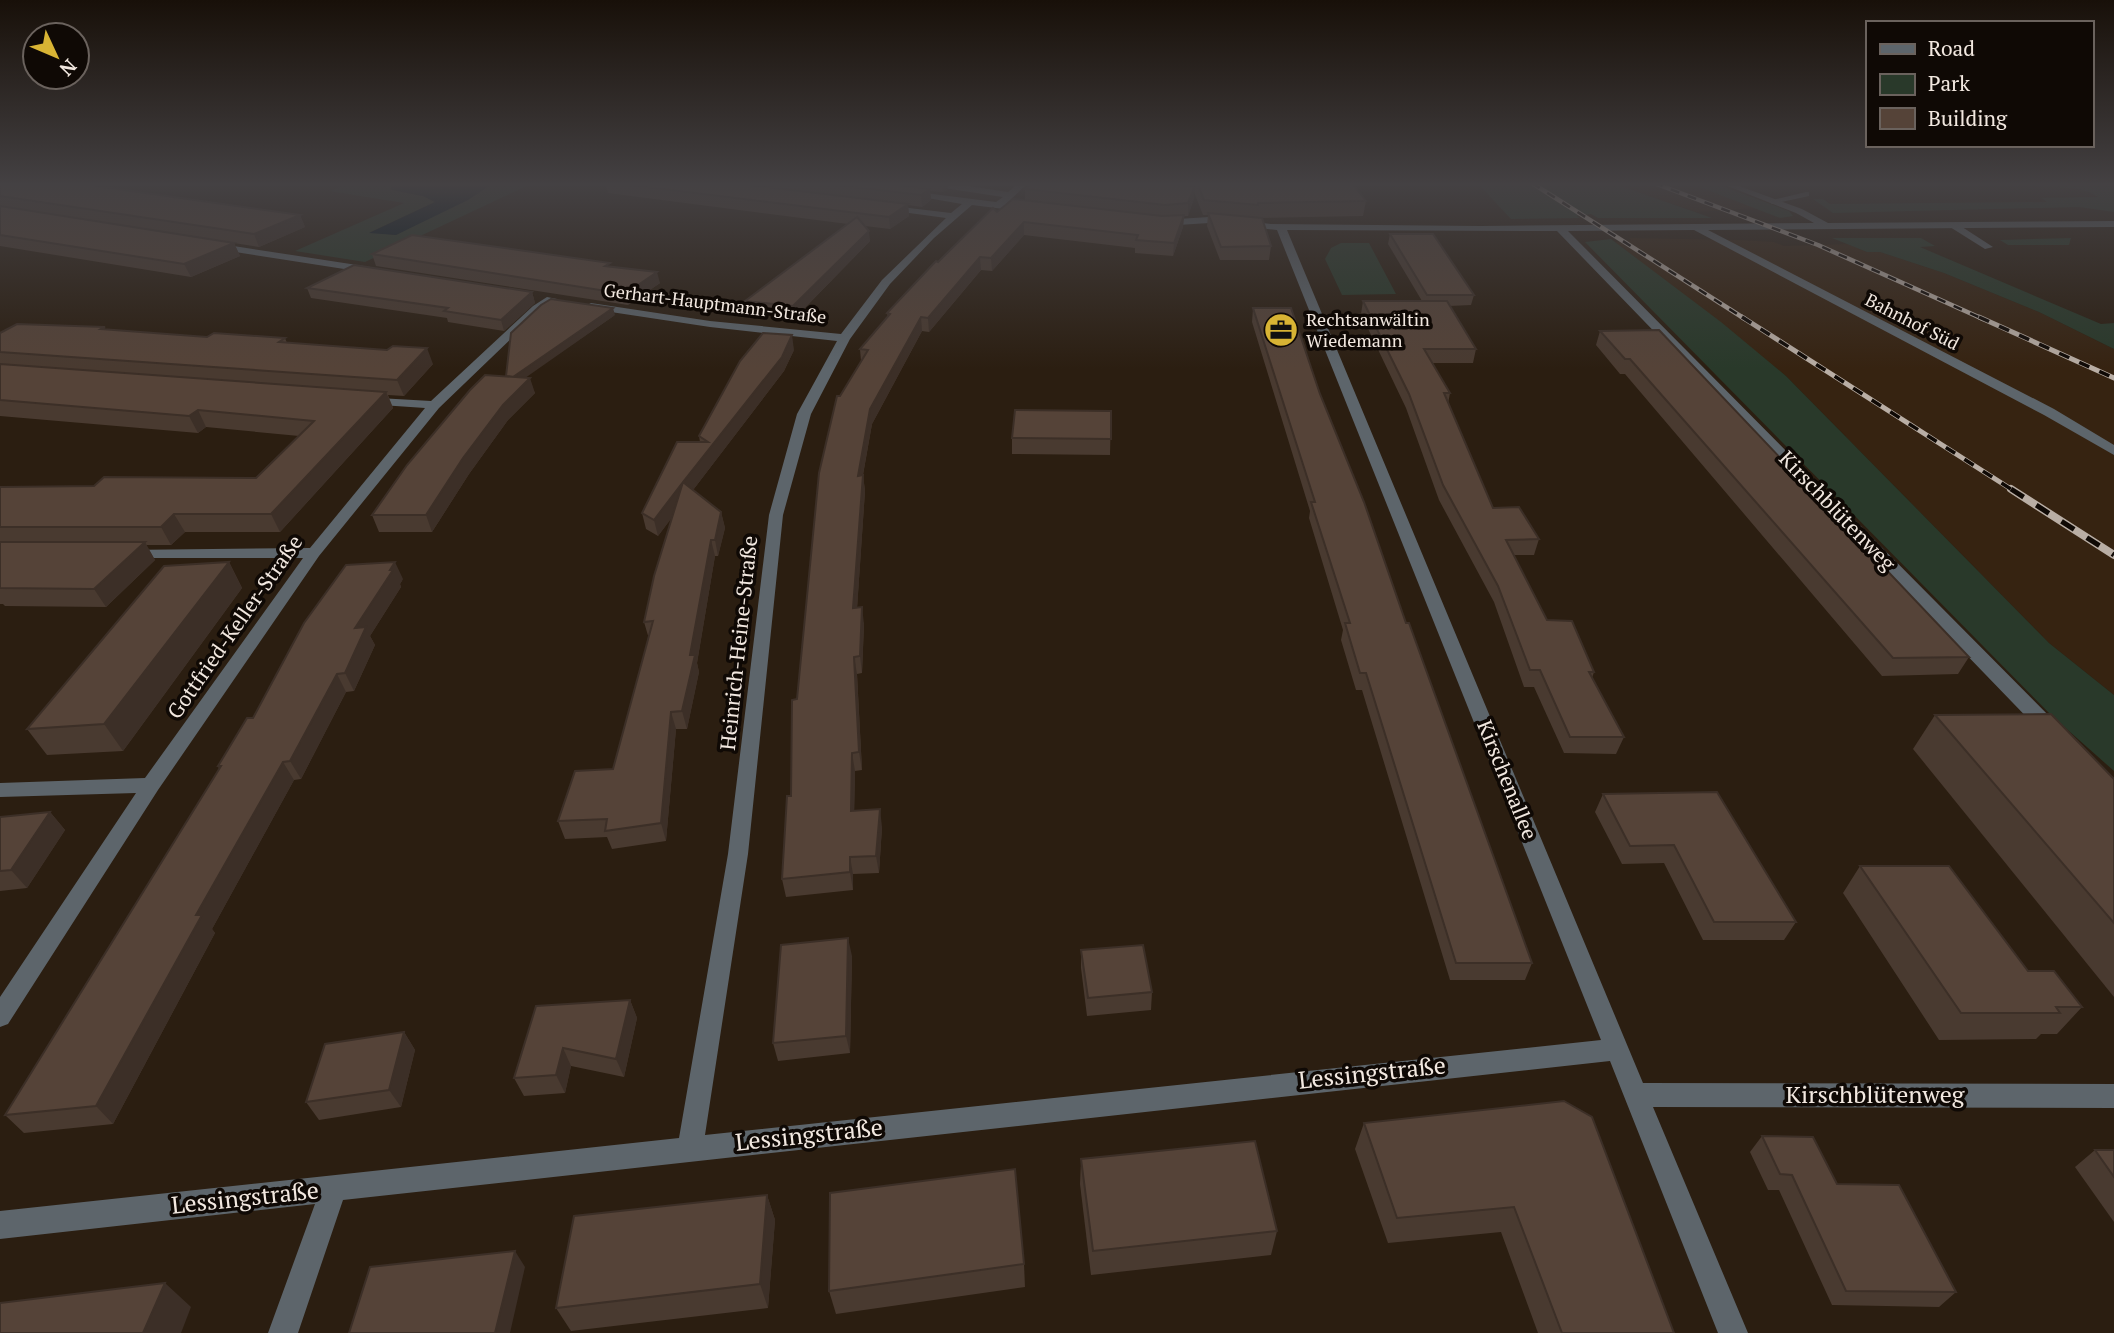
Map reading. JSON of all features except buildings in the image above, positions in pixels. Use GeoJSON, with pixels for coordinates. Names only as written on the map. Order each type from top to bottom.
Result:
{"type":"FeatureCollection","features":[{"type":"Feature","properties":{"kind":"street"},"geometry":{"type":"LineString","coordinates":[[213,245],[376,271]]}},
{"type":"Feature","properties":{"kind":"street","name":"Heinrich-Heine-Straße"},"geometry":{"type":"LineString","coordinates":[[690,1148],[738,854],[776,515],[804,414],[844,338],[886,282],[923,245]]}},
{"type":"Feature","properties":{"kind":"street","name":"Kirschenallee"},"geometry":{"type":"LineString","coordinates":[[1284,245],[1733,1333]]}},
{"type":"Feature","properties":{"kind":"street","name":"Kirschblütenweg"},"geometry":{"type":"LineString","coordinates":[[1576,245],[2067,746]]}},
{"type":"Feature","properties":{"kind":"street","name":"Bahnhof Süd"},"geometry":{"type":"LineString","coordinates":[[1729,245],[2049,412],[2114,451]]}},
{"type":"Feature","properties":{"kind":"street","name":"Gottfried-Keller-Straße"},"geometry":{"type":"LineString","coordinates":[[0,1017],[151,785],[314,553],[434,405],[537,308],[551,299]]}},
{"type":"Feature","properties":{"kind":"street","name":"Gerhart-Hauptmann-Straße"},"geometry":{"type":"LineString","coordinates":[[577,304],[710,324],[844,338]]}},
{"type":"Feature","properties":{"kind":"street"},"geometry":{"type":"LineString","coordinates":[[357,400],[434,405]]}},
{"type":"Feature","properties":{"kind":"street"},"geometry":{"type":"LineString","coordinates":[[107,553],[314,553]]}},
{"type":"Feature","properties":{"kind":"street"},"geometry":{"type":"LineString","coordinates":[[0,790],[151,785]]}},
{"type":"Feature","properties":{"kind":"street","name":"Lessingstraße"},"geometry":{"type":"LineString","coordinates":[[0,1225],[1311,1079],[1584,1051],[1618,1050]]}},
{"type":"Feature","properties":{"kind":"street","name":"Kirschblütenweg"},"geometry":{"type":"LineString","coordinates":[[1636,1095],[2114,1096]]}},
{"type":"Feature","properties":{"kind":"street"},"geometry":{"type":"LineString","coordinates":[[283,1333],[334,1188]]}},
{"type":"Feature","properties":{"kind":"shaded area"},"geometry":{"type":"Polygon","coordinates":[[[1619,245],[1851,245],[1944,273],[2039,312],[2114,349],[2114,695],[2049,643],[1786,376],[1619,245]]]}},
{"type":"Feature","properties":{"kind":"green space"},"geometry":{"type":"Polygon","coordinates":[[[308,245],[401,245],[365,262],[295,251],[308,245]]]}},
{"type":"Feature","properties":{"kind":"green space"},"geometry":{"type":"Polygon","coordinates":[[[1337,245],[1370,245],[1396,294],[1342,295],[1325,259],[1331,248],[1337,245]]]}},
{"type":"Feature","properties":{"kind":"green space"},"geometry":{"type":"Polygon","coordinates":[[[1588,245],[1619,245],[1721,322],[1786,376],[2049,643],[2114,695],[2114,771],[2052,716],[1588,245]]]}},
{"type":"Feature","properties":{"kind":"green space"},"geometry":{"type":"Polygon","coordinates":[[[1850,245],[1934,245],[1920,247],[2101,324],[2114,323],[2114,349],[2039,312],[1944,273],[1880,252],[1867,252],[1850,245]]]}},
{"type":"Feature","properties":{"kind":"railway"},"geometry":{"type":"LineString","coordinates":[[1629,245],[1745,319]]}},
{"type":"Feature","properties":{"kind":"railway"},"geometry":{"type":"LineString","coordinates":[[1818,245],[1983,319]]}},
{"type":"Feature","properties":{"kind":"railway"},"geometry":{"type":"LineString","coordinates":[[1742,317],[2014,491]]}},
{"type":"Feature","properties":{"kind":"railway"},"geometry":{"type":"LineString","coordinates":[[1979,317],[2114,378]]}},
{"type":"Feature","properties":{"kind":"railway"},"geometry":{"type":"LineString","coordinates":[[2011,489],[2114,555]]}},
{"type":"Feature","properties":{"kind":"place","name":"Rechtsanwältin Wiedemann"},"geometry":{"type":"Point","coordinates":[1281,330]}}]}
